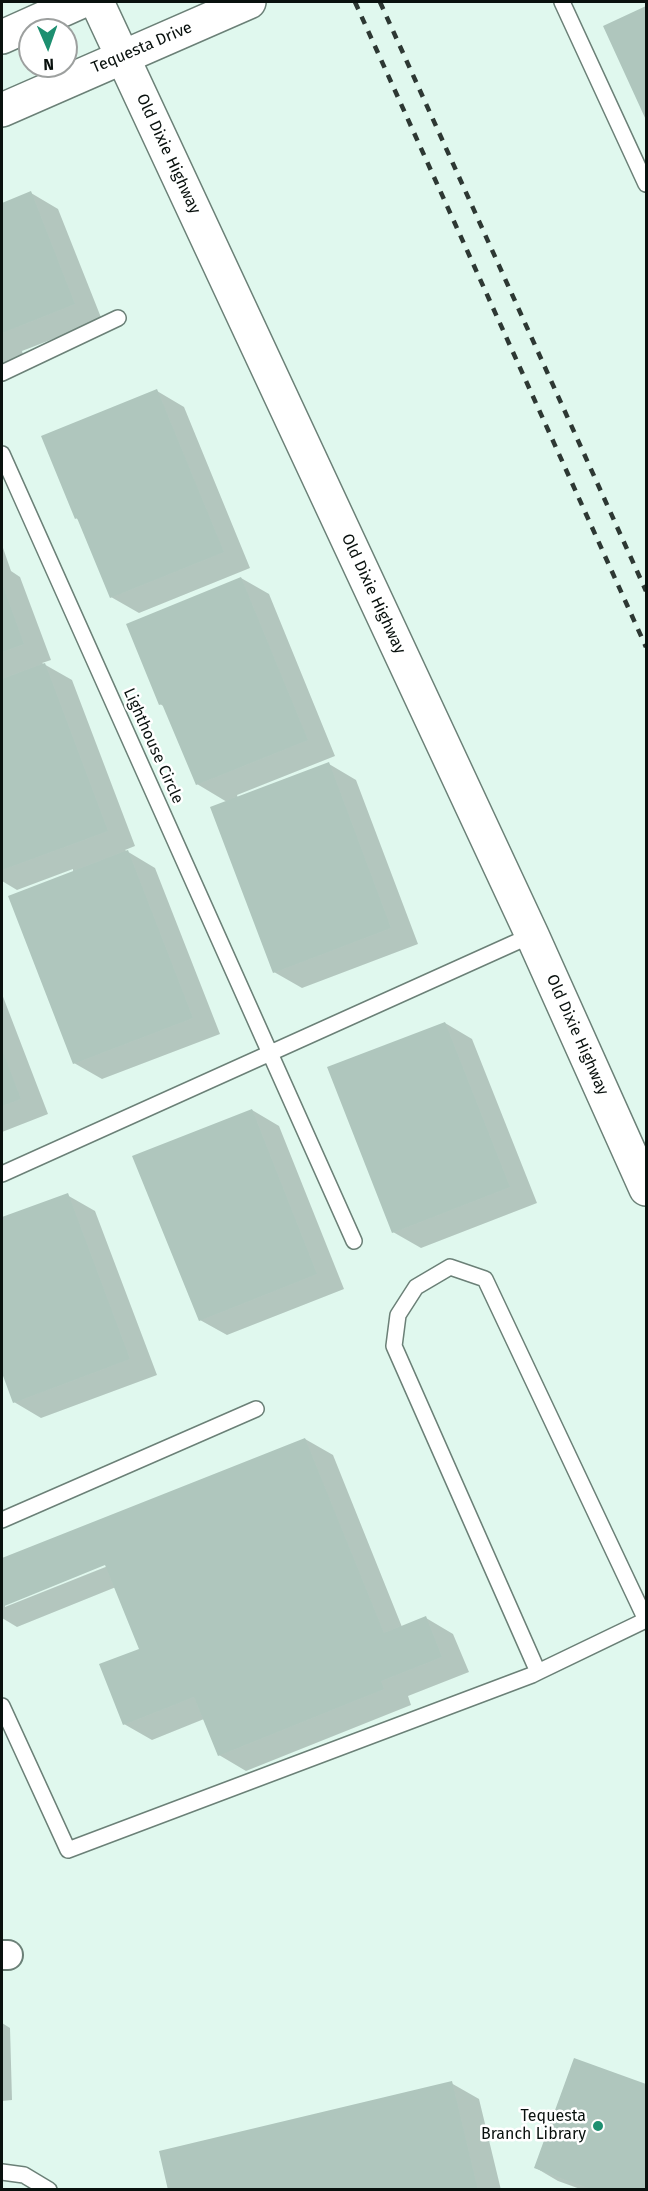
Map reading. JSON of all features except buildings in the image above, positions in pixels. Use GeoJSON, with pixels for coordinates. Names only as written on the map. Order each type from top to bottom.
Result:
{"type":"FeatureCollection","features":[{"type":"Feature","properties":{"kind":"street"},"geometry":{"type":"LineString","coordinates":[[2,37],[80,2]]}},
{"type":"Feature","properties":{"kind":"street","name":"Old Dixie Highway"},"geometry":{"type":"LineString","coordinates":[[97,2],[532,935],[646,1189]]}},
{"type":"Feature","properties":{"kind":"street","name":"Tequesta Drive"},"geometry":{"type":"LineString","coordinates":[[2,110],[249,2]]}},
{"type":"Feature","properties":{"kind":"lane"},"geometry":{"type":"LineString","coordinates":[[562,2],[646,184]]}},
{"type":"Feature","properties":{"kind":"lane"},"geometry":{"type":"LineString","coordinates":[[2,373],[118,318]]}},
{"type":"Feature","properties":{"kind":"lane","name":"Lighthouse Circle"},"geometry":{"type":"LineString","coordinates":[[2,454],[354,1241]]}},
{"type":"Feature","properties":{"kind":"lane"},"geometry":{"type":"LineString","coordinates":[[2,1174],[532,935]]}},
{"type":"Feature","properties":{"kind":"lane"},"geometry":{"type":"LineString","coordinates":[[2,1706],[68,1850],[538,1672],[646,1620],[485,1279],[450,1267],[416,1287],[398,1315],[394,1346],[538,1672]]}},
{"type":"Feature","properties":{"kind":"lane"},"geometry":{"type":"LineString","coordinates":[[2,1520],[256,1409]]}},
{"type":"Feature","properties":{"kind":"lane"},"geometry":{"type":"LineString","coordinates":[[2,2172],[24,2175],[48,2190]]}},
{"type":"Feature","properties":{"kind":"railway"},"geometry":{"type":"LineString","coordinates":[[355,2],[646,647]]}},
{"type":"Feature","properties":{"kind":"railway"},"geometry":{"type":"LineString","coordinates":[[380,2],[646,591]]}},
{"type":"Feature","properties":{"kind":"place","name":"Tequesta Branch Library"},"geometry":{"type":"Point","coordinates":[598,2126]}}]}
